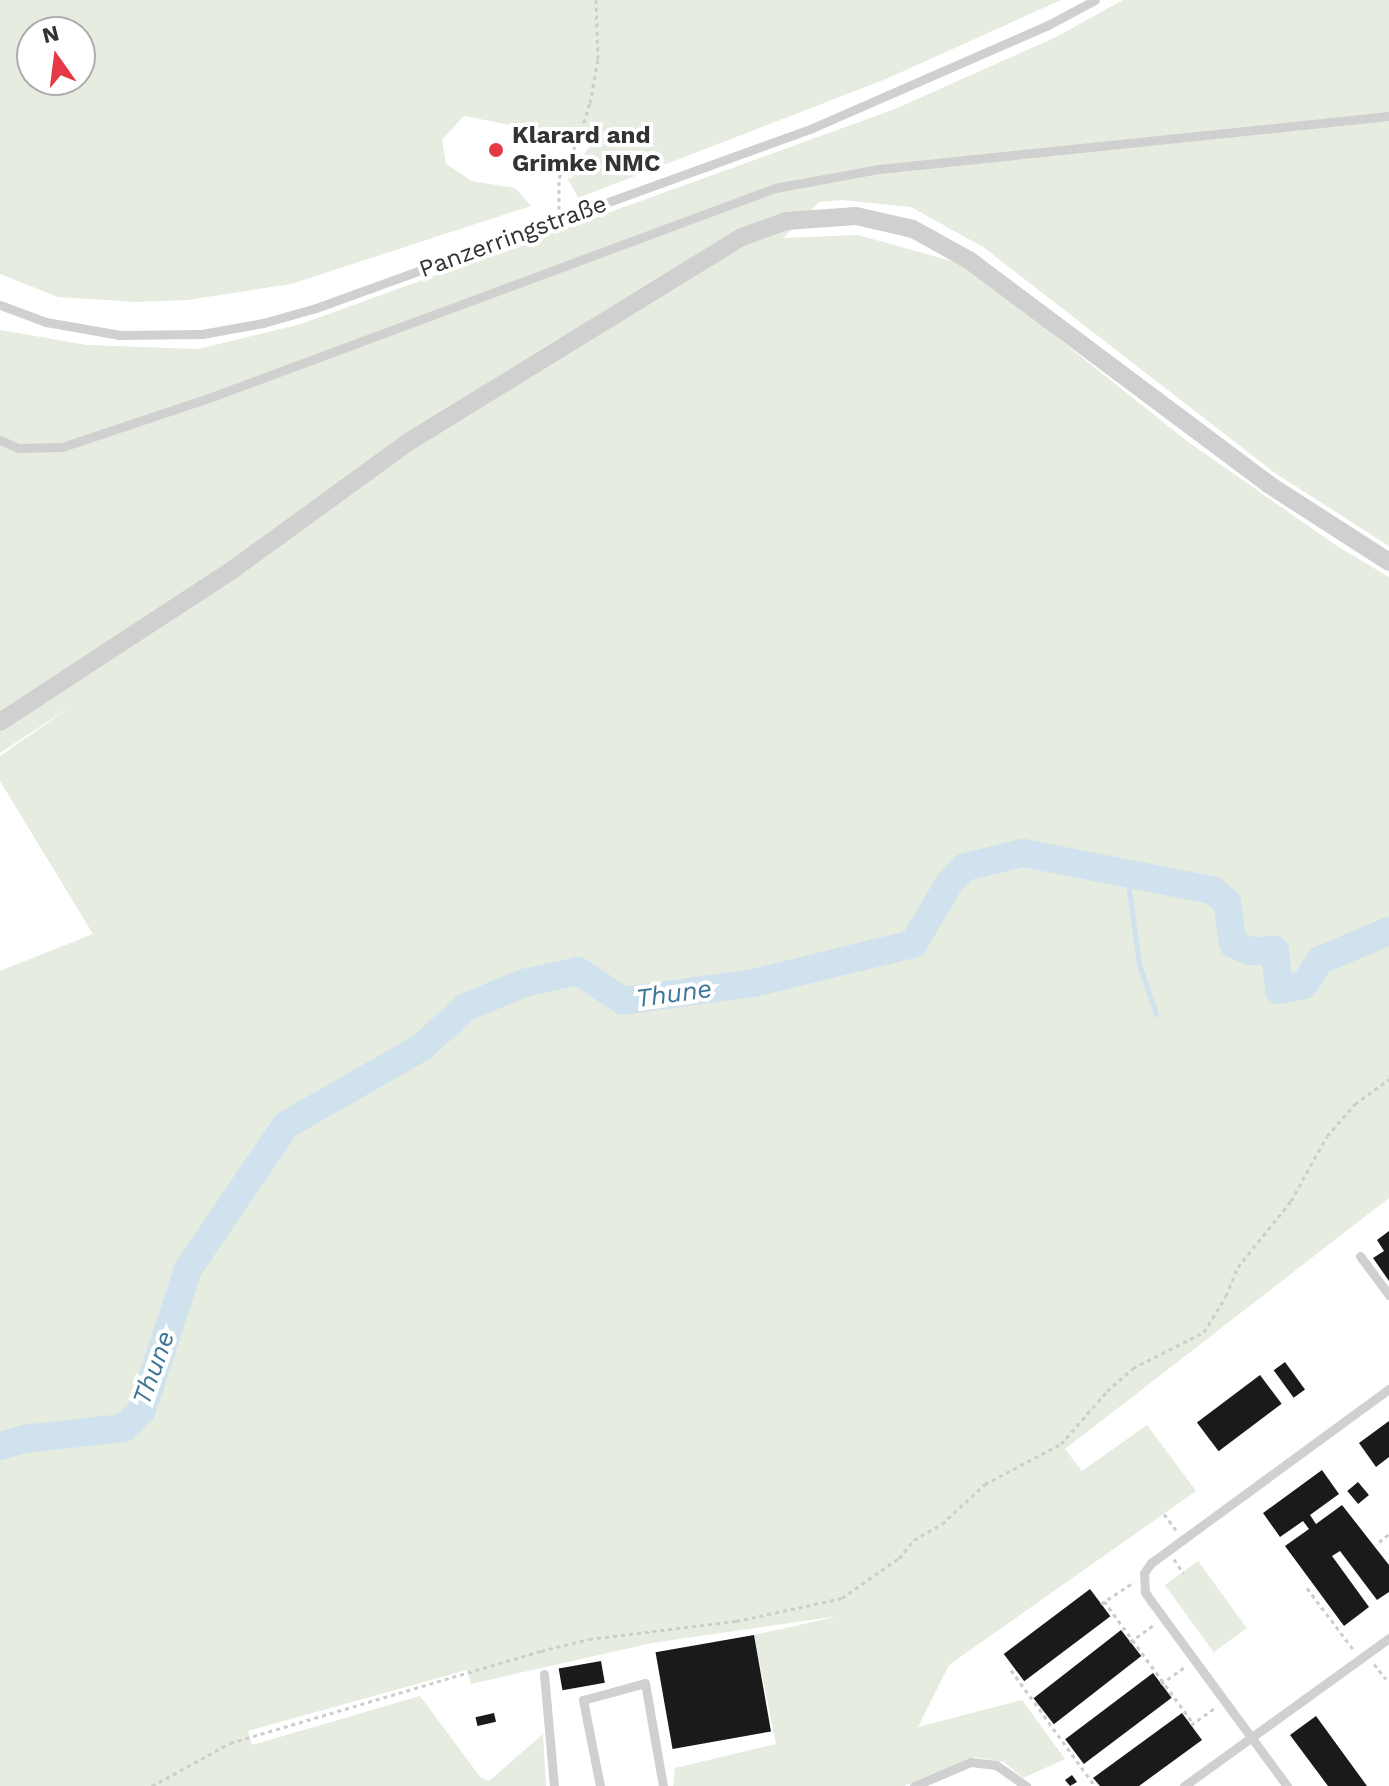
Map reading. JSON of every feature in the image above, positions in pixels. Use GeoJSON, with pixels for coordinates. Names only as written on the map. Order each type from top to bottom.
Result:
{"type":"FeatureCollection","features":[{"type":"Feature","properties":{"kind":"street"},"geometry":{"type":"LineString","coordinates":[[0,722],[235,568],[410,441],[742,237],[786,221],[856,216],[913,229],[969,260],[1268,484],[1389,562]]}},
{"type":"Feature","properties":{"kind":"lane","name":"Panzerringstraße"},"geometry":{"type":"LineString","coordinates":[[0,305],[46,322],[120,335],[202,334],[316,308],[810,129],[1048,25],[1095,0]]}},
{"type":"Feature","properties":{"kind":"lane"},"geometry":{"type":"LineString","coordinates":[[0,440],[18,448],[62,447],[214,396],[775,188],[879,169],[1389,116]]}},
{"type":"Feature","properties":{"kind":"lane"},"geometry":{"type":"LineString","coordinates":[[1360,1256],[1389,1295]]}},
{"type":"Feature","properties":{"kind":"lane"},"geometry":{"type":"LineString","coordinates":[[1287,1786],[1162,1617],[1145,1592],[1144,1582],[1151,1563],[1389,1389]]}},
{"type":"Feature","properties":{"kind":"lane"},"geometry":{"type":"LineString","coordinates":[[1184,1786],[1389,1638]]}},
{"type":"Feature","properties":{"kind":"lane"},"geometry":{"type":"LineString","coordinates":[[544,1674],[554,1786]]}},
{"type":"Feature","properties":{"kind":"lane"},"geometry":{"type":"LineString","coordinates":[[600,1786],[583,1700],[645,1683],[663,1786]]}},
{"type":"Feature","properties":{"kind":"lane"},"geometry":{"type":"LineString","coordinates":[[914,1786],[971,1762],[996,1765],[1026,1786]]}},
{"type":"Feature","properties":{"kind":"path"},"geometry":{"type":"LineString","coordinates":[[558,221],[559,178],[579,138],[598,59],[596,0]]}},
{"type":"Feature","properties":{"kind":"path"},"geometry":{"type":"LineString","coordinates":[[152,1786],[230,1743],[541,1651],[589,1639],[736,1621],[842,1598],[899,1558],[914,1540],[942,1524],[985,1484],[1061,1444],[1107,1391],[1133,1368],[1204,1332],[1226,1296],[1238,1267],[1291,1201],[1327,1136],[1361,1098],[1389,1079]]}},
{"type":"Feature","properties":{"kind":"path"},"geometry":{"type":"LineString","coordinates":[[1164,1514],[1184,1540]]}},
{"type":"Feature","properties":{"kind":"path"},"geometry":{"type":"LineString","coordinates":[[1379,1542],[1389,1534]]}},
{"type":"Feature","properties":{"kind":"path"},"geometry":{"type":"LineString","coordinates":[[1144,1582],[1129,1582],[1103,1602],[1192,1724],[1224,1700]]}},
{"type":"Feature","properties":{"kind":"path"},"geometry":{"type":"LineString","coordinates":[[1307,1588],[1386,1679]]}},
{"type":"Feature","properties":{"kind":"path"},"geometry":{"type":"LineString","coordinates":[[1132,1641],[1162,1617]]}},
{"type":"Feature","properties":{"kind":"path"},"geometry":{"type":"LineString","coordinates":[[1162,1683],[1194,1660]]}},
{"type":"Feature","properties":{"kind":"path"},"geometry":{"type":"LineString","coordinates":[[1011,1670],[1095,1786]]}},
{"type":"Feature","properties":{"kind":"shaded area"},"geometry":{"type":"Polygon","coordinates":[[[0,0],[1061,0],[886,79],[578,198],[568,179],[593,141],[464,116],[442,140],[446,164],[472,181],[515,188],[531,206],[291,284],[187,300],[136,302],[58,297],[0,274],[0,0]]]}},
{"type":"Feature","properties":{"kind":"shaded area"},"geometry":{"type":"Polygon","coordinates":[[[1123,0],[1389,0],[1389,546],[1275,473],[983,247],[911,207],[842,200],[819,202],[783,238],[858,235],[966,265],[1187,441],[1337,546],[1389,577],[1389,1198],[1065,1449],[1082,1471],[1147,1425],[1196,1491],[949,1665],[918,1727],[1022,1700],[1065,1759],[1023,1778],[1004,1762],[974,1757],[904,1786],[673,1786],[675,1768],[776,1744],[754,1635],[839,1616],[652,1643],[471,1684],[467,1670],[248,1731],[252,1745],[420,1696],[481,1778],[489,1781],[543,1734],[546,1786],[0,1786],[0,971],[93,934],[0,781],[0,756],[76,703],[0,753],[0,330],[87,345],[198,349],[301,324],[895,109],[1054,38],[1123,0]]]}},
{"type":"Feature","properties":{"kind":"shaded area"},"geometry":{"type":"Polygon","coordinates":[[[1198,1561],[1247,1628],[1214,1652],[1165,1585],[1198,1561]]]}},
{"type":"Feature","properties":{"kind":"building"},"geometry":{"type":"Polygon","coordinates":[[[1389,1231],[1389,1281],[1373,1258],[1384,1251],[1377,1240],[1389,1231]]]}},
{"type":"Feature","properties":{"kind":"building"},"geometry":{"type":"Polygon","coordinates":[[[1285,1362],[1305,1390],[1294,1398],[1274,1370],[1285,1362]]]}},
{"type":"Feature","properties":{"kind":"building"},"geometry":{"type":"Polygon","coordinates":[[[1260,1375],[1282,1404],[1219,1451],[1197,1423],[1260,1375]]]}},
{"type":"Feature","properties":{"kind":"building"},"geometry":{"type":"Polygon","coordinates":[[[1389,1421],[1389,1457],[1376,1467],[1359,1443],[1389,1421]]]}},
{"type":"Feature","properties":{"kind":"building"},"geometry":{"type":"Polygon","coordinates":[[[1322,1470],[1339,1494],[1310,1515],[1316,1524],[1342,1505],[1389,1565],[1389,1592],[1377,1600],[1340,1551],[1332,1556],[1369,1607],[1344,1626],[1285,1546],[1309,1529],[1303,1521],[1280,1537],[1263,1513],[1322,1470]]]}},
{"type":"Feature","properties":{"kind":"building"},"geometry":{"type":"Polygon","coordinates":[[[1358,1482],[1369,1495],[1358,1504],[1347,1491],[1358,1482]]]}},
{"type":"Feature","properties":{"kind":"building"},"geometry":{"type":"Polygon","coordinates":[[[1090,1589],[1110,1616],[1024,1681],[1004,1654],[1090,1589]]]}},
{"type":"Feature","properties":{"kind":"building"},"geometry":{"type":"Polygon","coordinates":[[[1121,1630],[1141,1656],[1054,1724],[1034,1698],[1121,1630]]]}},
{"type":"Feature","properties":{"kind":"building"},"geometry":{"type":"Polygon","coordinates":[[[754,1635],[771,1732],[673,1749],[656,1652],[754,1635]]]}},
{"type":"Feature","properties":{"kind":"building"},"geometry":{"type":"Polygon","coordinates":[[[601,1661],[605,1683],[562,1690],[559,1668],[601,1661]]]}},
{"type":"Feature","properties":{"kind":"building"},"geometry":{"type":"Polygon","coordinates":[[[1153,1673],[1172,1698],[1084,1764],[1065,1739],[1153,1673]]]}},
{"type":"Feature","properties":{"kind":"building"},"geometry":{"type":"Polygon","coordinates":[[[494,1713],[496,1722],[478,1726],[475,1717],[494,1713]]]}},
{"type":"Feature","properties":{"kind":"building"},"geometry":{"type":"Polygon","coordinates":[[[1182,1713],[1202,1740],[1139,1786],[1100,1786],[1093,1778],[1182,1713]]]}},
{"type":"Feature","properties":{"kind":"building"},"geometry":{"type":"Polygon","coordinates":[[[1316,1716],[1367,1786],[1328,1786],[1290,1735],[1316,1716]]]}},
{"type":"Feature","properties":{"kind":"building"},"geometry":{"type":"Polygon","coordinates":[[[1072,1775],[1077,1782],[1070,1786],[1065,1780],[1072,1775]]]}},
{"type":"Feature","properties":{"kind":"waterway","name":"Thune"},"geometry":{"type":"LineString","coordinates":[[0,1446],[24,1439],[123,1428],[142,1410],[188,1269],[286,1125],[422,1047],[466,1007],[524,983],[578,971],[623,1001],[753,983],[913,944],[950,882],[965,867],[1023,853],[1212,890],[1227,902],[1233,944],[1250,951],[1275,950],[1279,990],[1304,985],[1320,960],[1389,931]]}},
{"type":"Feature","properties":{"kind":"waterway"},"geometry":{"type":"LineString","coordinates":[[1127,875],[1139,964],[1156,1014]]}},
{"type":"Feature","properties":{"kind":"place","name":"Klarard and Grimke NMC"},"geometry":{"type":"Point","coordinates":[496,150]}}]}
